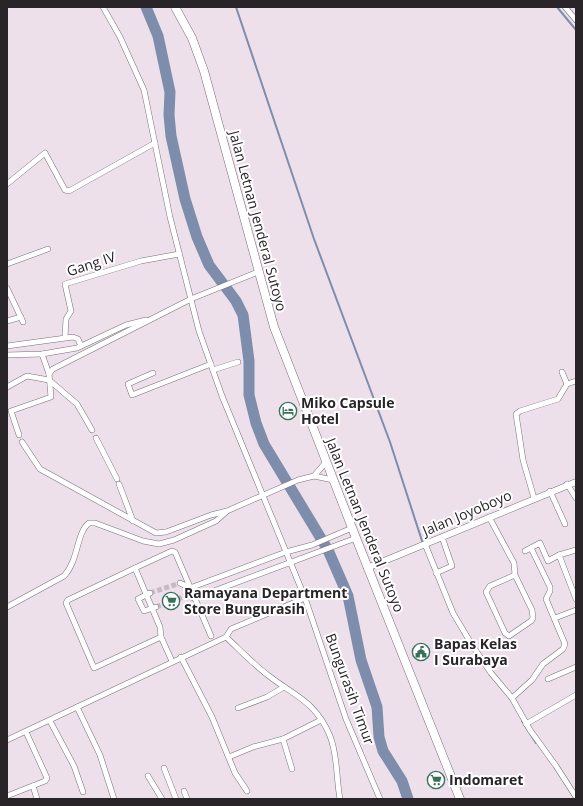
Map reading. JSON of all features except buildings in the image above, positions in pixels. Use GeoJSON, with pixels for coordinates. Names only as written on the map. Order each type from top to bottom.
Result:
{"type":"FeatureCollection","features":[{"type":"Feature","properties":{"kind":"highway","name":"Jalan Letnan Jenderal Sutoyo"},"geometry":{"type":"LineString","coordinates":[[175,7],[192,38],[204,71],[274,327],[367,568],[460,799]]}},
{"type":"Feature","properties":{"kind":"street","name":"Bungurasih Timur"},"geometry":{"type":"LineString","coordinates":[[103,7],[120,37],[144,90],[179,254],[199,331],[213,370],[305,598],[346,719],[380,799]]}},
{"type":"Feature","properties":{"kind":"street"},"geometry":{"type":"LineString","coordinates":[[565,7],[576,20]]}},
{"type":"Feature","properties":{"kind":"street"},"geometry":{"type":"LineString","coordinates":[[7,184],[45,153],[65,190],[69,191],[155,143]]}},
{"type":"Feature","properties":{"kind":"street"},"geometry":{"type":"LineString","coordinates":[[7,264],[48,249]]}},
{"type":"Feature","properties":{"kind":"street","name":"Gang IV"},"geometry":{"type":"LineString","coordinates":[[65,337],[66,318],[71,311],[65,284],[141,261],[179,254]]}},
{"type":"Feature","properties":{"kind":"street"},"geometry":{"type":"LineString","coordinates":[[49,377],[53,369],[191,299],[258,272]]}},
{"type":"Feature","properties":{"kind":"street"},"geometry":{"type":"LineString","coordinates":[[7,288],[22,320],[7,321]]}},
{"type":"Feature","properties":{"kind":"street"},"geometry":{"type":"LineString","coordinates":[[7,355],[42,354],[77,348],[126,325],[156,318]]}},
{"type":"Feature","properties":{"kind":"street"},"geometry":{"type":"LineString","coordinates":[[7,346],[65,337],[75,337],[81,346]]}},
{"type":"Feature","properties":{"kind":"street"},"geometry":{"type":"LineString","coordinates":[[19,435],[11,411],[51,397],[49,377],[42,354]]}},
{"type":"Feature","properties":{"kind":"street"},"geometry":{"type":"LineString","coordinates":[[213,370],[238,362]]}},
{"type":"Feature","properties":{"kind":"street"},"geometry":{"type":"LineString","coordinates":[[153,373],[128,384],[132,395],[211,364]]}},
{"type":"Feature","properties":{"kind":"street"},"geometry":{"type":"LineString","coordinates":[[562,372],[567,384]]}},
{"type":"Feature","properties":{"kind":"street"},"geometry":{"type":"LineString","coordinates":[[7,387],[27,376],[49,377],[77,404],[92,430]]}},
{"type":"Feature","properties":{"kind":"street"},"geometry":{"type":"LineString","coordinates":[[534,498],[523,460],[516,414],[520,411],[558,399],[567,384],[576,381]]}},
{"type":"Feature","properties":{"kind":"street"},"geometry":{"type":"LineString","coordinates":[[96,438],[118,481],[133,521]]}},
{"type":"Feature","properties":{"kind":"street"},"geometry":{"type":"LineString","coordinates":[[22,442],[38,467],[133,521],[156,532],[166,532],[211,515],[227,512]]}},
{"type":"Feature","properties":{"kind":"street"},"geometry":{"type":"LineString","coordinates":[[314,476],[326,462]]}},
{"type":"Feature","properties":{"kind":"street"},"geometry":{"type":"LineString","coordinates":[[7,607],[64,576],[71,568],[83,530],[89,523],[101,525],[143,541],[159,544],[174,540],[216,521],[227,512],[264,494],[298,480],[314,476],[333,480]]}},
{"type":"Feature","properties":{"kind":"street","name":"Jalan Joyoboyo"},"geometry":{"type":"LineString","coordinates":[[367,568],[567,484],[576,482]]}},
{"type":"Feature","properties":{"kind":"street"},"geometry":{"type":"LineString","coordinates":[[567,484],[576,498]]}},
{"type":"Feature","properties":{"kind":"street"},"geometry":{"type":"LineString","coordinates":[[550,491],[565,524]]}},
{"type":"Feature","properties":{"kind":"street"},"geometry":{"type":"LineString","coordinates":[[489,517],[514,563],[515,575],[532,610],[533,618],[531,622],[509,636],[505,633],[486,592],[490,586],[515,575]]}},
{"type":"Feature","properties":{"kind":"street"},"geometry":{"type":"LineString","coordinates":[[180,583],[190,588],[286,552],[314,544],[352,528]]}},
{"type":"Feature","properties":{"kind":"street"},"geometry":{"type":"LineString","coordinates":[[436,573],[452,566],[442,537]]}},
{"type":"Feature","properties":{"kind":"street"},"geometry":{"type":"LineString","coordinates":[[186,596],[195,598],[356,538]]}},
{"type":"Feature","properties":{"kind":"street"},"geometry":{"type":"LineString","coordinates":[[525,551],[540,543],[548,561],[576,550]]}},
{"type":"Feature","properties":{"kind":"street"},"geometry":{"type":"LineString","coordinates":[[314,544],[318,553]]}},
{"type":"Feature","properties":{"kind":"street"},"geometry":{"type":"LineString","coordinates":[[425,544],[454,613],[472,645],[491,673],[512,698],[526,724],[576,797]]}},
{"type":"Feature","properties":{"kind":"street"},"geometry":{"type":"LineString","coordinates":[[512,698],[532,680],[543,664],[564,647],[565,641],[546,600],[550,587],[531,548]]}},
{"type":"Feature","properties":{"kind":"street"},"geometry":{"type":"LineString","coordinates":[[161,637],[96,668],[66,605],[68,600],[173,551],[195,598],[210,636]]}},
{"type":"Feature","properties":{"kind":"street"},"geometry":{"type":"LineString","coordinates":[[560,556],[576,599]]}},
{"type":"Feature","properties":{"kind":"street"},"geometry":{"type":"LineString","coordinates":[[254,565],[258,575]]}},
{"type":"Feature","properties":{"kind":"street"},"geometry":{"type":"LineString","coordinates":[[135,568],[154,608],[160,627],[161,637],[171,659]]}},
{"type":"Feature","properties":{"kind":"street"},"geometry":{"type":"LineString","coordinates":[[148,594],[138,599],[144,611],[154,608]]}},
{"type":"Feature","properties":{"kind":"street"},"geometry":{"type":"LineString","coordinates":[[7,740],[226,637],[232,629],[305,598]]}},
{"type":"Feature","properties":{"kind":"street"},"geometry":{"type":"LineString","coordinates":[[555,618],[576,610]]}},
{"type":"Feature","properties":{"kind":"street"},"geometry":{"type":"LineString","coordinates":[[226,637],[267,675],[304,699],[314,709],[330,736],[335,754],[340,799]]}},
{"type":"Feature","properties":{"kind":"street"},"geometry":{"type":"LineString","coordinates":[[181,658],[212,717],[235,774],[246,791]]}},
{"type":"Feature","properties":{"kind":"street"},"geometry":{"type":"LineString","coordinates":[[548,679],[576,667]]}},
{"type":"Feature","properties":{"kind":"street"},"geometry":{"type":"LineString","coordinates":[[238,708],[267,698],[284,687]]}},
{"type":"Feature","properties":{"kind":"street"},"geometry":{"type":"LineString","coordinates":[[526,724],[576,695]]}},
{"type":"Feature","properties":{"kind":"street"},"geometry":{"type":"LineString","coordinates":[[77,707],[100,755],[114,799]]}},
{"type":"Feature","properties":{"kind":"street"},"geometry":{"type":"LineString","coordinates":[[229,757],[253,747],[283,739],[321,720]]}},
{"type":"Feature","properties":{"kind":"street"},"geometry":{"type":"LineString","coordinates":[[50,721],[74,766],[83,792]]}},
{"type":"Feature","properties":{"kind":"street"},"geometry":{"type":"LineString","coordinates":[[7,796],[45,781],[47,776],[26,732]]}},
{"type":"Feature","properties":{"kind":"street"},"geometry":{"type":"LineString","coordinates":[[283,739],[292,769]]}},
{"type":"Feature","properties":{"kind":"street"},"geometry":{"type":"LineString","coordinates":[[164,768],[176,799]]}},
{"type":"Feature","properties":{"kind":"street"},"geometry":{"type":"LineString","coordinates":[[148,776],[162,799]]}},
{"type":"Feature","properties":{"kind":"street"},"geometry":{"type":"LineString","coordinates":[[33,786],[37,799]]}},
{"type":"Feature","properties":{"kind":"street"},"geometry":{"type":"LineString","coordinates":[[184,791],[187,799]]}},
{"type":"Feature","properties":{"kind":"waterway"},"geometry":{"type":"LineString","coordinates":[[146,7],[158,36],[170,92],[169,115],[171,136],[185,199],[197,237],[209,265],[236,301],[243,315],[249,361],[249,395],[256,423],[264,444],[328,550],[348,596],[361,660],[377,707],[379,737],[383,751],[402,781],[408,799]]}},
{"type":"Feature","properties":{"kind":"waterway"},"geometry":{"type":"LineString","coordinates":[[236,7],[314,239],[390,442],[423,544]]}},
{"type":"Feature","properties":{"kind":"waterway"},"geometry":{"type":"LineString","coordinates":[[557,7],[576,30]]}},
{"type":"Feature","properties":{"kind":"waterway"},"geometry":{"type":"LineString","coordinates":[[522,721],[536,743]]}},
{"type":"Feature","properties":{"kind":"tunnel"},"geometry":{"type":"LineString","coordinates":[[150,593],[180,583]]}},
{"type":"Feature","properties":{"kind":"tunnel"},"geometry":{"type":"LineString","coordinates":[[156,607],[186,596]]}},
{"type":"Feature","properties":{"kind":"place","name":"Miko Capsule Hotel"},"geometry":{"type":"Point","coordinates":[288,411]}},
{"type":"Feature","properties":{"kind":"place","name":"Ramayana Department Store Bungurasih"},"geometry":{"type":"Point","coordinates":[171,601]}},
{"type":"Feature","properties":{"kind":"place","name":"Bapas Kelas I Surabaya"},"geometry":{"type":"Point","coordinates":[421,652]}},
{"type":"Feature","properties":{"kind":"place","name":"Indomaret"},"geometry":{"type":"Point","coordinates":[436,780]}}]}
